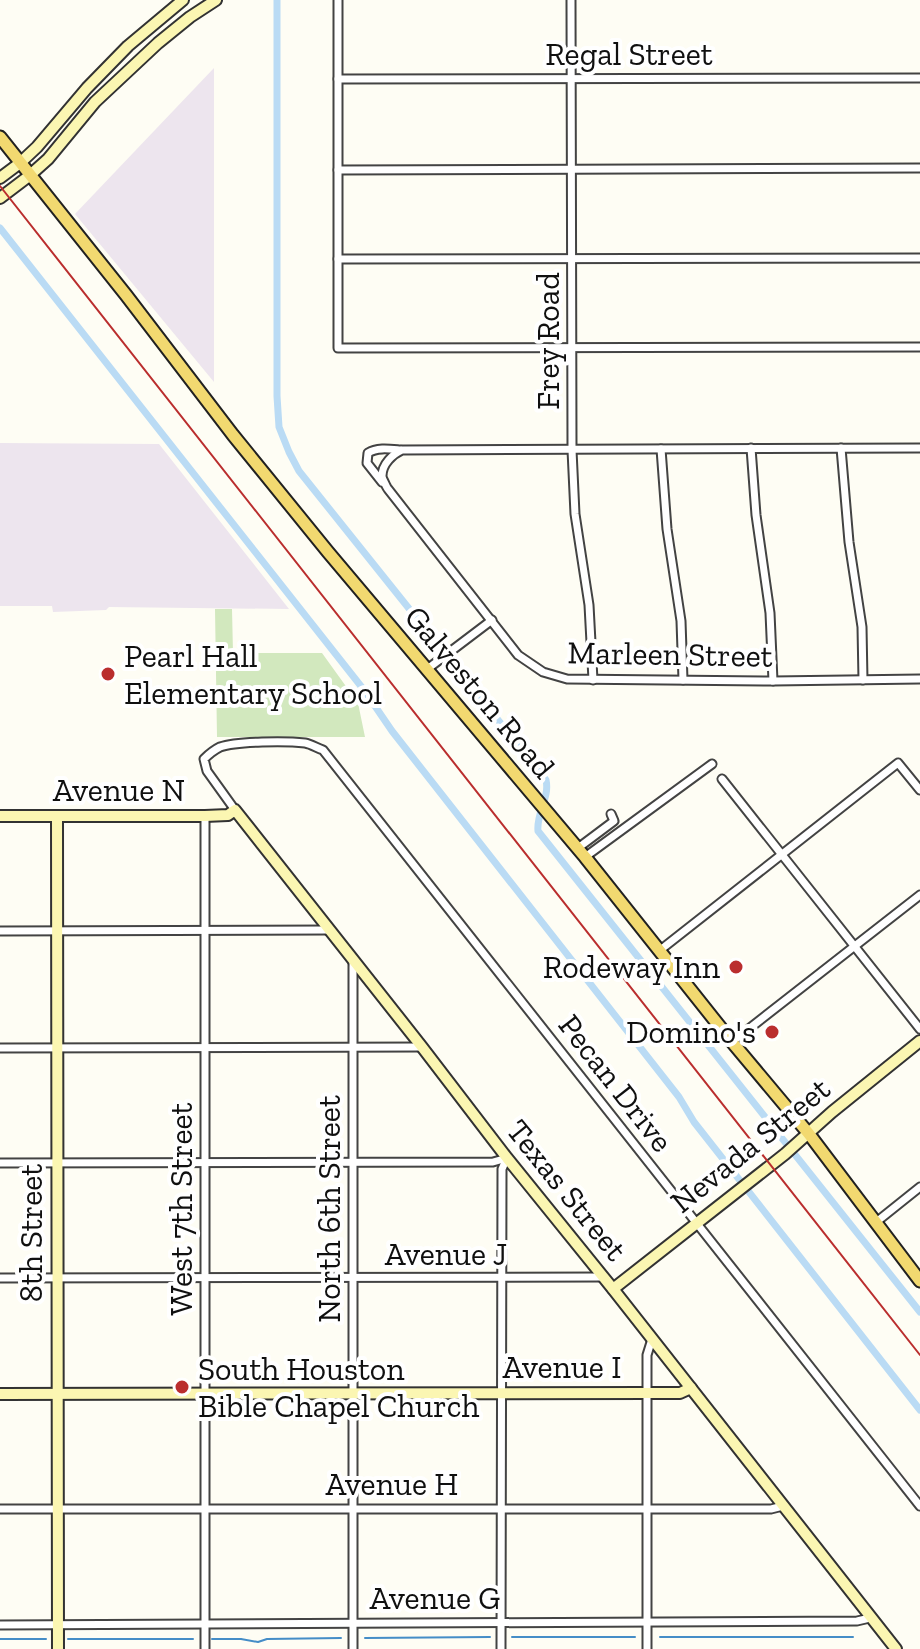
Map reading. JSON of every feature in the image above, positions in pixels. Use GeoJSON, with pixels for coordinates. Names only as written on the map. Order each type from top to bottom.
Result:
{"type":"FeatureCollection","features":[{"type":"Feature","properties":{"kind":"main road","name":"Galveston Road"},"geometry":{"type":"LineString","coordinates":[[0,137],[243,446],[426,670],[582,852],[809,1134],[920,1281]]}},
{"type":"Feature","properties":{"kind":"street"},"geometry":{"type":"LineString","coordinates":[[0,198],[48,159],[95,102],[158,43],[216,0]]}},
{"type":"Feature","properties":{"kind":"street"},"geometry":{"type":"LineString","coordinates":[[338,0],[338,348],[920,347]]}},
{"type":"Feature","properties":{"kind":"street","name":"Frey Road"},"geometry":{"type":"LineString","coordinates":[[571,0],[572,450],[575,514],[589,605],[593,680]]}},
{"type":"Feature","properties":{"kind":"street"},"geometry":{"type":"LineString","coordinates":[[0,178],[37,147],[128,46],[181,1],[190,17]]}},
{"type":"Feature","properties":{"kind":"street"},"geometry":{"type":"LineString","coordinates":[[102,73],[113,85]]}},
{"type":"Feature","properties":{"kind":"street","name":"Regal Street"},"geometry":{"type":"LineString","coordinates":[[338,79],[920,78]]}},
{"type":"Feature","properties":{"kind":"street"},"geometry":{"type":"LineString","coordinates":[[338,170],[920,168]]}},
{"type":"Feature","properties":{"kind":"street"},"geometry":{"type":"LineString","coordinates":[[338,259],[920,258]]}},
{"type":"Feature","properties":{"kind":"street"},"geometry":{"type":"LineString","coordinates":[[751,448],[756,515],[770,613],[773,681]]}},
{"type":"Feature","properties":{"kind":"street"},"geometry":{"type":"LineString","coordinates":[[841,448],[849,542],[862,627],[863,680]]}},
{"type":"Feature","properties":{"kind":"street"},"geometry":{"type":"LineString","coordinates":[[388,489],[382,477],[386,464],[393,454],[402,450],[920,448]]}},
{"type":"Feature","properties":{"kind":"street"},"geometry":{"type":"LineString","coordinates":[[661,449],[667,529],[681,621],[683,680]]}},
{"type":"Feature","properties":{"kind":"street","name":"Marleen Street"},"geometry":{"type":"LineString","coordinates":[[402,450],[372,450],[368,453],[367,463],[518,655],[543,672],[567,679],[593,680],[920,679]]}},
{"type":"Feature","properties":{"kind":"street"},"geometry":{"type":"LineString","coordinates":[[426,670],[492,620]]}},
{"type":"Feature","properties":{"kind":"street","name":"Pecan Drive"},"geometry":{"type":"LineString","coordinates":[[204,759],[220,747],[236,744],[308,744],[323,750],[920,1506]]}},
{"type":"Feature","properties":{"kind":"street","name":"Texas Street"},"geometry":{"type":"LineString","coordinates":[[204,759],[207,771],[235,810],[896,1649]]}},
{"type":"Feature","properties":{"kind":"street"},"geometry":{"type":"LineString","coordinates":[[659,951],[898,763],[920,790]]}},
{"type":"Feature","properties":{"kind":"street"},"geometry":{"type":"LineString","coordinates":[[582,852],[712,764]]}},
{"type":"Feature","properties":{"kind":"street"},"geometry":{"type":"LineString","coordinates":[[722,779],[920,1029]]}},
{"type":"Feature","properties":{"kind":"street","name":"Avenue N"},"geometry":{"type":"LineString","coordinates":[[0,816],[205,816],[228,815],[235,810]]}},
{"type":"Feature","properties":{"kind":"street"},"geometry":{"type":"LineString","coordinates":[[582,852],[614,821],[611,814]]}},
{"type":"Feature","properties":{"kind":"street","name":"8th Street"},"geometry":{"type":"LineString","coordinates":[[57,816],[58,1649]]}},
{"type":"Feature","properties":{"kind":"street","name":"West 7th Street"},"geometry":{"type":"LineString","coordinates":[[205,816],[205,1649]]}},
{"type":"Feature","properties":{"kind":"street"},"geometry":{"type":"LineString","coordinates":[[732,1042],[920,895]]}},
{"type":"Feature","properties":{"kind":"street"},"geometry":{"type":"LineString","coordinates":[[0,931],[329,930]]}},
{"type":"Feature","properties":{"kind":"street","name":"North 6th Street"},"geometry":{"type":"LineString","coordinates":[[353,960],[353,1649]]}},
{"type":"Feature","properties":{"kind":"street","name":"Nevada Street"},"geometry":{"type":"LineString","coordinates":[[613,1289],[798,1144],[832,1112],[920,1041]]}},
{"type":"Feature","properties":{"kind":"street"},"geometry":{"type":"LineString","coordinates":[[0,1048],[422,1047]]}},
{"type":"Feature","properties":{"kind":"street"},"geometry":{"type":"LineString","coordinates":[[0,1163],[493,1162],[507,1158]]}},
{"type":"Feature","properties":{"kind":"street"},"geometry":{"type":"LineString","coordinates":[[501,1649],[502,1169],[507,1158]]}},
{"type":"Feature","properties":{"kind":"street"},"geometry":{"type":"LineString","coordinates":[[875,1223],[920,1187]]}},
{"type":"Feature","properties":{"kind":"street","name":"Avenue J"},"geometry":{"type":"LineString","coordinates":[[0,1278],[603,1277]]}},
{"type":"Feature","properties":{"kind":"street"},"geometry":{"type":"LineString","coordinates":[[647,1649],[647,1355],[652,1339]]}},
{"type":"Feature","properties":{"kind":"street","name":"Avenue I"},"geometry":{"type":"LineString","coordinates":[[0,1394],[680,1393],[691,1388]]}},
{"type":"Feature","properties":{"kind":"street","name":"Avenue H"},"geometry":{"type":"LineString","coordinates":[[0,1509],[771,1509],[783,1506]]}},
{"type":"Feature","properties":{"kind":"street","name":"Avenue G"},"geometry":{"type":"LineString","coordinates":[[0,1625],[857,1621],[870,1618]]}},
{"type":"Feature","properties":{"kind":"shaded area"},"geometry":{"type":"Polygon","coordinates":[[[214,68],[214,382],[75,214],[214,68]]]}},
{"type":"Feature","properties":{"kind":"shaded area"},"geometry":{"type":"Polygon","coordinates":[[[0,443],[159,444],[289,609],[109,607],[106,610],[53,612],[52,606],[0,606],[0,443]]]}},
{"type":"Feature","properties":{"kind":"green space"},"geometry":{"type":"Polygon","coordinates":[[[215,609],[232,609],[233,653],[322,653],[358,703],[365,737],[217,737],[215,609]]]}},
{"type":"Feature","properties":{"kind":"waterway"},"geometry":{"type":"LineString","coordinates":[[277,0],[277,396],[279,427],[289,452],[299,471],[546,780],[538,831],[920,1312]]}},
{"type":"Feature","properties":{"kind":"waterway"},"geometry":{"type":"LineString","coordinates":[[0,228],[364,690],[392,731],[920,1410]]}},
{"type":"Feature","properties":{"kind":"waterway"},"geometry":{"type":"LineString","coordinates":[[365,1638],[490,1637]]}},
{"type":"Feature","properties":{"kind":"waterway"},"geometry":{"type":"LineString","coordinates":[[512,1637],[635,1637]]}},
{"type":"Feature","properties":{"kind":"waterway"},"geometry":{"type":"LineString","coordinates":[[660,1637],[853,1637]]}},
{"type":"Feature","properties":{"kind":"waterway"},"geometry":{"type":"LineString","coordinates":[[212,1639],[258,1642],[267,1639],[341,1638]]}},
{"type":"Feature","properties":{"kind":"waterway"},"geometry":{"type":"LineString","coordinates":[[0,1639],[46,1639]]}},
{"type":"Feature","properties":{"kind":"waterway"},"geometry":{"type":"LineString","coordinates":[[68,1639],[193,1639]]}},
{"type":"Feature","properties":{"kind":"railway"},"geometry":{"type":"LineString","coordinates":[[0,186],[920,1355]]}},
{"type":"Feature","properties":{"kind":"place","name":"Pearl Hall Elementary School"},"geometry":{"type":"Point","coordinates":[108,674]}},
{"type":"Feature","properties":{"kind":"place","name":"Rodeway Inn"},"geometry":{"type":"Point","coordinates":[736,967]}},
{"type":"Feature","properties":{"kind":"place","name":"Domino's"},"geometry":{"type":"Point","coordinates":[772,1032]}},
{"type":"Feature","properties":{"kind":"place","name":"South Houston Bible Chapel Church"},"geometry":{"type":"Point","coordinates":[182,1387]}}]}
